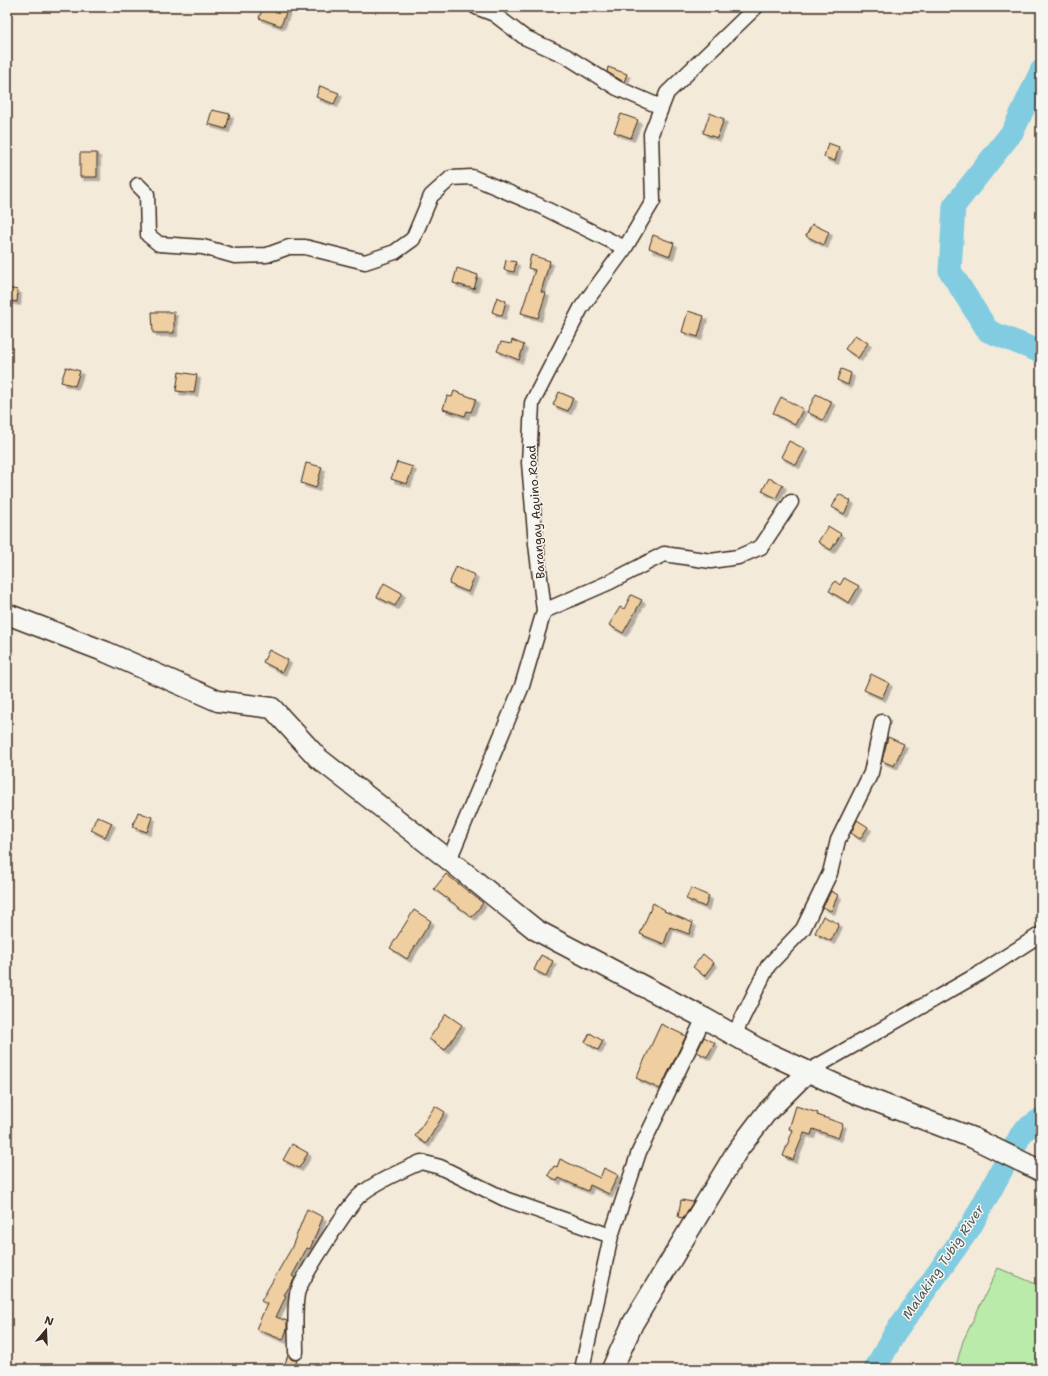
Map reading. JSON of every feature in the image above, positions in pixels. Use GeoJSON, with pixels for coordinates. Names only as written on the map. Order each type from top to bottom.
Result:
{"type":"FeatureCollection","features":[{"type":"Feature","properties":{"kind":"street"},"geometry":{"type":"LineString","coordinates":[[476,7],[494,14],[524,37],[566,56],[617,88],[661,107]]}},
{"type":"Feature","properties":{"kind":"street","name":"Barangay Aquino Road"},"geometry":{"type":"LineString","coordinates":[[450,860],[522,686],[544,611],[536,544],[530,463],[532,403],[581,308],[625,248],[653,201],[651,134],[667,93],[756,7]]}},
{"type":"Feature","properties":{"kind":"street"},"geometry":{"type":"LineString","coordinates":[[138,185],[147,194],[148,234],[159,244],[203,247],[235,256],[267,255],[288,247],[306,247],[364,262],[395,252],[414,239],[431,196],[450,178],[472,177],[538,205],[625,248]]}},
{"type":"Feature","properties":{"kind":"street"},"geometry":{"type":"LineString","coordinates":[[544,611],[610,582],[664,554],[711,561],[738,557],[762,547],[791,502]]}},
{"type":"Feature","properties":{"kind":"street"},"geometry":{"type":"LineString","coordinates":[[7,614],[106,652],[218,701],[272,708],[318,758],[450,860],[536,930],[704,1018],[757,1048],[807,1072],[859,1095],[973,1138],[1041,1171]]}},
{"type":"Feature","properties":{"kind":"street"},"geometry":{"type":"LineString","coordinates":[[734,1035],[768,966],[804,929],[830,872],[838,840],[871,773],[882,722]]}},
{"type":"Feature","properties":{"kind":"street"},"geometry":{"type":"LineString","coordinates":[[612,1369],[633,1324],[737,1150],[766,1113],[807,1072],[982,972],[1041,934]]}},
{"type":"Feature","properties":{"kind":"street"},"geometry":{"type":"LineString","coordinates":[[582,1369],[611,1236],[639,1152],[704,1018]]}},
{"type":"Feature","properties":{"kind":"street"},"geometry":{"type":"LineString","coordinates":[[296,1352],[297,1294],[302,1281],[357,1197],[397,1173],[421,1162],[440,1167],[506,1199],[611,1236]]}},
{"type":"Feature","properties":{"kind":"green space"},"geometry":{"type":"Polygon","coordinates":[[[998,1268],[1041,1286],[1041,1369],[955,1369],[963,1341],[998,1268]]]}},
{"type":"Feature","properties":{"kind":"building"},"geometry":{"type":"Polygon","coordinates":[[[263,7],[288,7],[281,26],[259,18],[263,7]]]}},
{"type":"Feature","properties":{"kind":"building"},"geometry":{"type":"Polygon","coordinates":[[[608,67],[627,74],[624,82],[607,72],[608,67]]]}},
{"type":"Feature","properties":{"kind":"building"},"geometry":{"type":"Polygon","coordinates":[[[320,86],[339,93],[334,104],[316,97],[320,86]]]}},
{"type":"Feature","properties":{"kind":"building"},"geometry":{"type":"Polygon","coordinates":[[[212,110],[230,114],[226,129],[208,124],[212,110]]]}},
{"type":"Feature","properties":{"kind":"building"},"geometry":{"type":"Polygon","coordinates":[[[710,113],[724,119],[717,138],[703,133],[710,113]]]}},
{"type":"Feature","properties":{"kind":"building"},"geometry":{"type":"Polygon","coordinates":[[[621,114],[638,120],[631,138],[614,132],[621,114]]]}},
{"type":"Feature","properties":{"kind":"building"},"geometry":{"type":"Polygon","coordinates":[[[828,143],[839,147],[835,161],[824,157],[828,143]]]}},
{"type":"Feature","properties":{"kind":"building"},"geometry":{"type":"Polygon","coordinates":[[[80,153],[97,153],[97,177],[80,177],[80,153]]]}},
{"type":"Feature","properties":{"kind":"building"},"geometry":{"type":"Polygon","coordinates":[[[812,224],[829,232],[824,245],[806,236],[812,224]]]}},
{"type":"Feature","properties":{"kind":"building"},"geometry":{"type":"Polygon","coordinates":[[[653,235],[674,243],[670,256],[649,248],[653,235]]]}},
{"type":"Feature","properties":{"kind":"building"},"geometry":{"type":"Polygon","coordinates":[[[531,255],[550,261],[541,292],[546,293],[538,318],[521,313],[535,270],[528,268],[531,255]]]}},
{"type":"Feature","properties":{"kind":"building"},"geometry":{"type":"Polygon","coordinates":[[[506,260],[516,262],[514,272],[504,270],[506,260]]]}},
{"type":"Feature","properties":{"kind":"building"},"geometry":{"type":"Polygon","coordinates":[[[457,268],[478,275],[474,289],[453,283],[457,268]]]}},
{"type":"Feature","properties":{"kind":"building"},"geometry":{"type":"Polygon","coordinates":[[[7,288],[18,290],[17,302],[7,300],[7,288]]]}},
{"type":"Feature","properties":{"kind":"building"},"geometry":{"type":"Polygon","coordinates":[[[497,297],[506,301],[502,316],[492,312],[497,297]]]}},
{"type":"Feature","properties":{"kind":"building"},"geometry":{"type":"Polygon","coordinates":[[[688,311],[704,316],[698,337],[682,332],[688,311]]]}},
{"type":"Feature","properties":{"kind":"building"},"geometry":{"type":"Polygon","coordinates":[[[152,312],[174,312],[174,333],[153,333],[152,312]]]}},
{"type":"Feature","properties":{"kind":"building"},"geometry":{"type":"Polygon","coordinates":[[[855,335],[868,343],[858,358],[845,349],[855,335]]]}},
{"type":"Feature","properties":{"kind":"building"},"geometry":{"type":"Polygon","coordinates":[[[512,340],[524,345],[519,360],[497,351],[501,342],[511,344],[512,340]]]}},
{"type":"Feature","properties":{"kind":"building"},"geometry":{"type":"Polygon","coordinates":[[[66,367],[80,371],[75,386],[61,382],[66,367]]]}},
{"type":"Feature","properties":{"kind":"building"},"geometry":{"type":"Polygon","coordinates":[[[841,369],[851,373],[848,385],[837,380],[841,369]]]}},
{"type":"Feature","properties":{"kind":"building"},"geometry":{"type":"Polygon","coordinates":[[[179,372],[197,375],[194,393],[176,391],[179,372]]]}},
{"type":"Feature","properties":{"kind":"building"},"geometry":{"type":"Polygon","coordinates":[[[454,391],[476,399],[471,412],[467,411],[465,416],[443,409],[447,396],[452,397],[454,391]]]}},
{"type":"Feature","properties":{"kind":"building"},"geometry":{"type":"Polygon","coordinates":[[[559,392],[573,398],[568,411],[553,405],[559,392]]]}},
{"type":"Feature","properties":{"kind":"building"},"geometry":{"type":"Polygon","coordinates":[[[816,394],[832,402],[823,420],[807,412],[816,394]]]}},
{"type":"Feature","properties":{"kind":"building"},"geometry":{"type":"Polygon","coordinates":[[[781,397],[803,409],[795,425],[773,413],[781,397]]]}},
{"type":"Feature","properties":{"kind":"building"},"geometry":{"type":"Polygon","coordinates":[[[789,441],[805,449],[796,465],[781,457],[789,441]]]}},
{"type":"Feature","properties":{"kind":"building"},"geometry":{"type":"Polygon","coordinates":[[[397,462],[413,467],[407,484],[391,479],[397,462]]]}},
{"type":"Feature","properties":{"kind":"building"},"geometry":{"type":"Polygon","coordinates":[[[306,463],[322,467],[316,488],[301,483],[306,463]]]}},
{"type":"Feature","properties":{"kind":"building"},"geometry":{"type":"Polygon","coordinates":[[[769,478],[783,485],[776,498],[762,491],[769,478]]]}},
{"type":"Feature","properties":{"kind":"building"},"geometry":{"type":"Polygon","coordinates":[[[839,494],[851,501],[844,514],[832,507],[839,494]]]}},
{"type":"Feature","properties":{"kind":"building"},"geometry":{"type":"Polygon","coordinates":[[[828,526],[841,534],[831,550],[818,542],[828,526]]]}},
{"type":"Feature","properties":{"kind":"building"},"geometry":{"type":"Polygon","coordinates":[[[456,567],[475,575],[468,592],[449,584],[456,567]]]}},
{"type":"Feature","properties":{"kind":"building"},"geometry":{"type":"Polygon","coordinates":[[[844,578],[859,586],[849,603],[829,591],[835,581],[840,585],[844,578]]]}},
{"type":"Feature","properties":{"kind":"building"},"geometry":{"type":"Polygon","coordinates":[[[384,583],[402,593],[395,606],[377,597],[384,583]]]}},
{"type":"Feature","properties":{"kind":"building"},"geometry":{"type":"Polygon","coordinates":[[[631,595],[642,600],[623,633],[609,625],[620,607],[624,609],[631,595]]]}},
{"type":"Feature","properties":{"kind":"building"},"geometry":{"type":"Polygon","coordinates":[[[269,650],[288,660],[282,672],[263,662],[269,650]]]}},
{"type":"Feature","properties":{"kind":"building"},"geometry":{"type":"Polygon","coordinates":[[[871,674],[889,683],[882,698],[864,690],[871,674]]]}},
{"type":"Feature","properties":{"kind":"building"},"geometry":{"type":"Polygon","coordinates":[[[888,737],[904,744],[894,766],[882,761],[888,737]]]}},
{"type":"Feature","properties":{"kind":"building"},"geometry":{"type":"Polygon","coordinates":[[[138,812],[152,817],[147,832],[132,827],[138,812]]]}},
{"type":"Feature","properties":{"kind":"building"},"geometry":{"type":"Polygon","coordinates":[[[97,816],[112,823],[105,837],[91,830],[97,816]]]}},
{"type":"Feature","properties":{"kind":"building"},"geometry":{"type":"Polygon","coordinates":[[[857,820],[868,827],[860,839],[851,833],[857,820]]]}},
{"type":"Feature","properties":{"kind":"building"},"geometry":{"type":"Polygon","coordinates":[[[446,874],[483,903],[472,917],[434,889],[446,874]]]}},
{"type":"Feature","properties":{"kind":"building"},"geometry":{"type":"Polygon","coordinates":[[[691,888],[709,896],[705,907],[686,899],[691,888]]]}},
{"type":"Feature","properties":{"kind":"building"},"geometry":{"type":"Polygon","coordinates":[[[831,891],[838,895],[831,911],[823,907],[831,891]]]}},
{"type":"Feature","properties":{"kind":"building"},"geometry":{"type":"Polygon","coordinates":[[[653,903],[665,910],[664,911],[693,923],[689,934],[670,927],[664,944],[640,934],[653,903]]]}},
{"type":"Feature","properties":{"kind":"building"},"geometry":{"type":"Polygon","coordinates":[[[414,910],[431,921],[407,959],[390,948],[414,910]]]}},
{"type":"Feature","properties":{"kind":"building"},"geometry":{"type":"Polygon","coordinates":[[[823,916],[839,924],[831,941],[815,933],[823,916]]]}},
{"type":"Feature","properties":{"kind":"building"},"geometry":{"type":"Polygon","coordinates":[[[703,954],[714,963],[704,976],[693,967],[703,954]]]}},
{"type":"Feature","properties":{"kind":"building"},"geometry":{"type":"Polygon","coordinates":[[[541,955],[553,961],[546,976],[534,970],[541,955]]]}},
{"type":"Feature","properties":{"kind":"building"},"geometry":{"type":"Polygon","coordinates":[[[446,1014],[462,1025],[445,1050],[429,1039],[446,1014]]]}},
{"type":"Feature","properties":{"kind":"building"},"geometry":{"type":"Polygon","coordinates":[[[661,1024],[686,1036],[660,1089],[636,1078],[661,1024]]]}},
{"type":"Feature","properties":{"kind":"building"},"geometry":{"type":"Polygon","coordinates":[[[590,1033],[603,1041],[598,1050],[585,1042],[590,1033]]]}},
{"type":"Feature","properties":{"kind":"building"},"geometry":{"type":"Polygon","coordinates":[[[704,1037],[715,1043],[707,1057],[697,1052],[704,1037]]]}},
{"type":"Feature","properties":{"kind":"building"},"geometry":{"type":"Polygon","coordinates":[[[435,1106],[445,1112],[426,1144],[415,1136],[435,1106]]]}},
{"type":"Feature","properties":{"kind":"building"},"geometry":{"type":"Polygon","coordinates":[[[796,1106],[818,1113],[817,1115],[843,1124],[838,1138],[813,1129],[811,1135],[804,1133],[793,1160],[783,1156],[793,1130],[789,1129],[796,1106]]]}},
{"type":"Feature","properties":{"kind":"building"},"geometry":{"type":"Polygon","coordinates":[[[292,1144],[308,1153],[299,1168],[283,1160],[292,1144]]]}},
{"type":"Feature","properties":{"kind":"building"},"geometry":{"type":"Polygon","coordinates":[[[560,1159],[600,1178],[604,1168],[618,1175],[609,1194],[590,1185],[588,1191],[559,1178],[557,1181],[548,1175],[554,1166],[557,1167],[560,1159]]]}},
{"type":"Feature","properties":{"kind":"building"},"geometry":{"type":"Polygon","coordinates":[[[681,1200],[693,1202],[683,1218],[678,1217],[681,1200]]]}},
{"type":"Feature","properties":{"kind":"building"},"geometry":{"type":"Polygon","coordinates":[[[307,1209],[323,1217],[310,1249],[307,1248],[292,1276],[295,1278],[284,1295],[286,1296],[276,1317],[287,1321],[287,1329],[283,1340],[256,1329],[267,1304],[261,1301],[291,1249],[307,1209]]]}},
{"type":"Feature","properties":{"kind":"building"},"geometry":{"type":"Polygon","coordinates":[[[288,1355],[292,1360],[297,1360],[294,1369],[283,1369],[288,1355]]]}},
{"type":"Feature","properties":{"kind":"waterway"},"geometry":{"type":"LineString","coordinates":[[1041,71],[1013,131],[954,206],[950,271],[988,331],[1041,352]]}},
{"type":"Feature","properties":{"kind":"waterway","name":"Malaking Tubig River"},"geometry":{"type":"LineString","coordinates":[[875,1369],[895,1333],[971,1226],[1023,1131],[1041,1119]]}}]}
